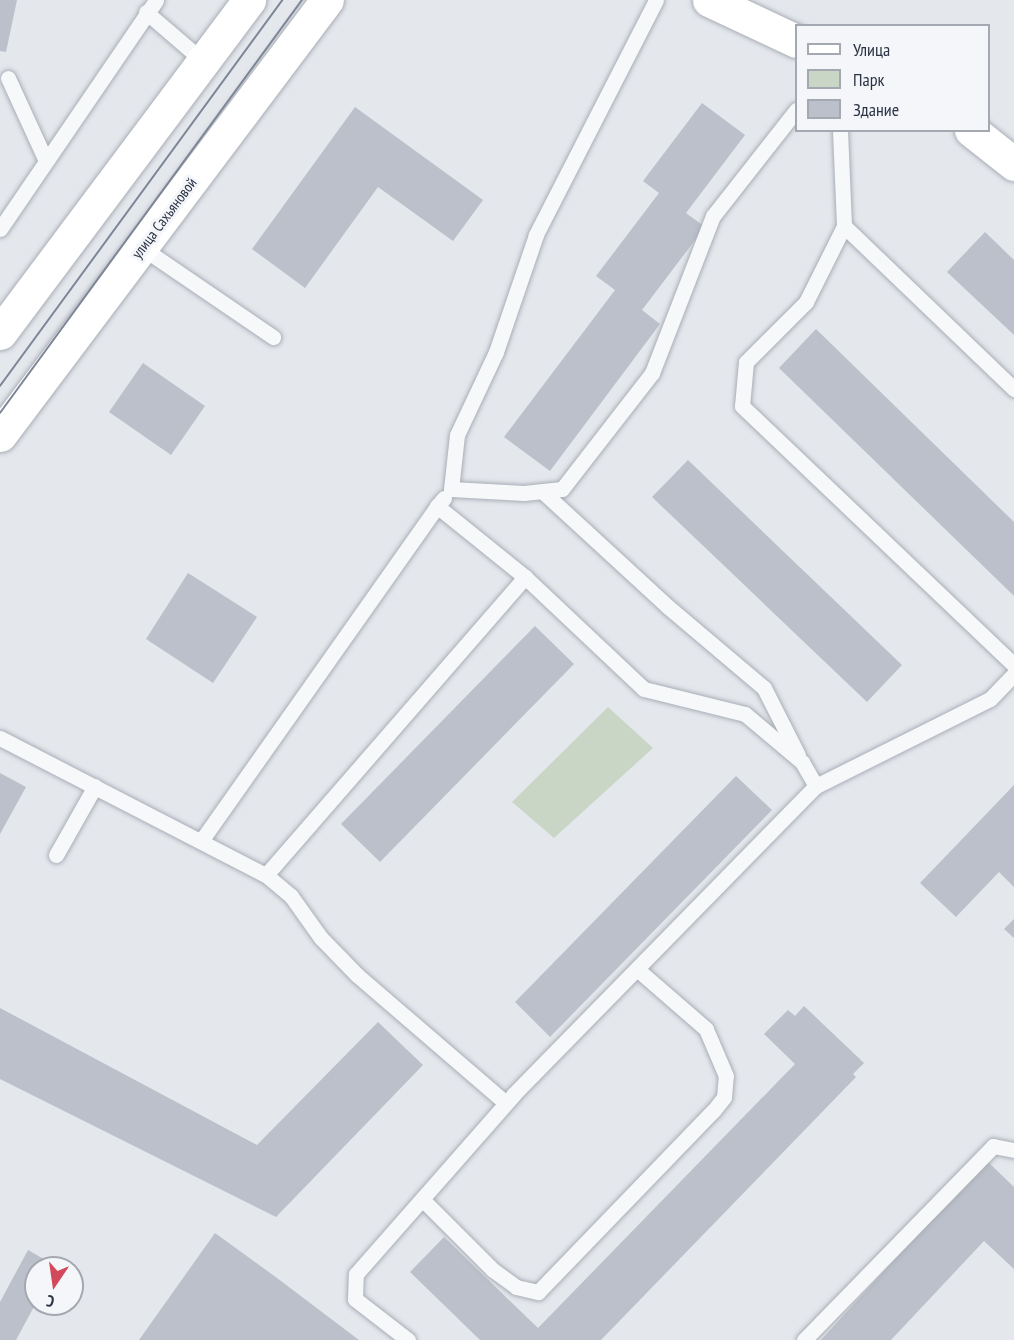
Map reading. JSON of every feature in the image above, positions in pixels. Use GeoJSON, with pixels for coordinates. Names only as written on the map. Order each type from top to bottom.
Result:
{"type":"FeatureCollection","features":[{"type":"Feature","properties":{"kind":"main road"},"geometry":{"type":"LineString","coordinates":[[0,333],[249,0]]}},
{"type":"Feature","properties":{"kind":"main road","name":"улица Сахьяновой"},"geometry":{"type":"LineString","coordinates":[[0,435],[327,0]]}},
{"type":"Feature","properties":{"kind":"main road"},"geometry":{"type":"LineString","coordinates":[[709,0],[795,41]]}},
{"type":"Feature","properties":{"kind":"main road"},"geometry":{"type":"LineString","coordinates":[[974,132],[1014,164]]}},
{"type":"Feature","properties":{"kind":"lane"},"geometry":{"type":"LineString","coordinates":[[201,841],[451,489],[457,435],[496,352],[536,235],[656,0]]}},
{"type":"Feature","properties":{"kind":"lane"},"geometry":{"type":"LineString","coordinates":[[0,229],[151,6],[204,61]]}},
{"type":"Feature","properties":{"kind":"lane"},"geometry":{"type":"LineString","coordinates":[[8,78],[46,161]]}},
{"type":"Feature","properties":{"kind":"lane"},"geometry":{"type":"LineString","coordinates":[[451,489],[542,491],[562,489],[652,373],[713,216],[795,111]]}},
{"type":"Feature","properties":{"kind":"lane"},"geometry":{"type":"LineString","coordinates":[[840,132],[844,226],[806,302],[746,362],[742,406],[1014,665]]}},
{"type":"Feature","properties":{"kind":"lane"},"geometry":{"type":"LineString","coordinates":[[844,226],[1014,389]]}},
{"type":"Feature","properties":{"kind":"lane"},"geometry":{"type":"LineString","coordinates":[[141,248],[273,338]]}},
{"type":"Feature","properties":{"kind":"lane"},"geometry":{"type":"LineString","coordinates":[[542,491],[667,606],[764,688],[816,786]]}},
{"type":"Feature","properties":{"kind":"lane"},"geometry":{"type":"LineString","coordinates":[[437,506],[525,577],[644,689],[745,714],[802,762]]}},
{"type":"Feature","properties":{"kind":"lane"},"geometry":{"type":"LineString","coordinates":[[266,875],[525,577]]}},
{"type":"Feature","properties":{"kind":"lane"},"geometry":{"type":"LineString","coordinates":[[408,1340],[355,1299],[356,1274],[506,1103],[816,786],[990,699],[1014,674]]}},
{"type":"Feature","properties":{"kind":"lane"},"geometry":{"type":"LineString","coordinates":[[0,738],[266,875],[291,896],[321,938],[357,975],[506,1103]]}},
{"type":"Feature","properties":{"kind":"lane"},"geometry":{"type":"LineString","coordinates":[[56,855],[95,786]]}},
{"type":"Feature","properties":{"kind":"lane"},"geometry":{"type":"LineString","coordinates":[[422,1199],[493,1270],[516,1287],[538,1292],[714,1110],[724,1097],[726,1076],[705,1029],[637,969]]}},
{"type":"Feature","properties":{"kind":"lane"},"geometry":{"type":"LineString","coordinates":[[804,1340],[993,1146],[1014,1150]]}},
{"type":"Feature","properties":{"kind":"green space"},"geometry":{"type":"Polygon","coordinates":[[[608,707],[653,748],[554,838],[512,802],[608,707]]]}},
{"type":"Feature","properties":{"kind":"building"},"geometry":{"type":"Polygon","coordinates":[[[0,0],[17,0],[6,52],[0,51],[0,0]]]}},
{"type":"Feature","properties":{"kind":"building"},"geometry":{"type":"Polygon","coordinates":[[[702,103],[745,135],[686,213],[705,227],[642,310],[660,324],[550,471],[504,437],[615,290],[596,276],[659,193],[643,181],[702,103]]]}},
{"type":"Feature","properties":{"kind":"building"},"geometry":{"type":"Polygon","coordinates":[[[355,107],[483,200],[453,241],[378,187],[305,288],[252,249],[355,107]]]}},
{"type":"Feature","properties":{"kind":"building"},"geometry":{"type":"Polygon","coordinates":[[[985,232],[1014,260],[1014,335],[947,272],[985,232]]]}},
{"type":"Feature","properties":{"kind":"building"},"geometry":{"type":"Polygon","coordinates":[[[816,329],[1014,522],[1014,596],[779,368],[816,329]]]}},
{"type":"Feature","properties":{"kind":"building"},"geometry":{"type":"Polygon","coordinates":[[[143,363],[205,406],[171,455],[109,412],[143,363]]]}},
{"type":"Feature","properties":{"kind":"building"},"geometry":{"type":"Polygon","coordinates":[[[688,460],[902,665],[867,702],[652,497],[688,460]]]}},
{"type":"Feature","properties":{"kind":"building"},"geometry":{"type":"Polygon","coordinates":[[[188,573],[257,617],[213,683],[146,639],[188,573]]]}},
{"type":"Feature","properties":{"kind":"building"},"geometry":{"type":"Polygon","coordinates":[[[535,626],[574,664],[380,862],[341,824],[535,626]]]}},
{"type":"Feature","properties":{"kind":"building"},"geometry":{"type":"Polygon","coordinates":[[[0,773],[26,787],[0,834],[0,773]]]}},
{"type":"Feature","properties":{"kind":"building"},"geometry":{"type":"Polygon","coordinates":[[[736,776],[772,810],[550,1037],[515,1002],[736,776]]]}},
{"type":"Feature","properties":{"kind":"building"},"geometry":{"type":"Polygon","coordinates":[[[1014,785],[1014,887],[999,872],[956,917],[920,883],[1014,785]]]}},
{"type":"Feature","properties":{"kind":"building"},"geometry":{"type":"Polygon","coordinates":[[[1014,919],[1014,938],[1004,929],[1014,919]]]}},
{"type":"Feature","properties":{"kind":"building"},"geometry":{"type":"Polygon","coordinates":[[[804,1006],[864,1063],[853,1074],[856,1077],[601,1340],[480,1340],[410,1272],[444,1237],[538,1328],[795,1064],[764,1034],[788,1010],[795,1016],[804,1006]]]}},
{"type":"Feature","properties":{"kind":"building"},"geometry":{"type":"Polygon","coordinates":[[[0,1008],[257,1145],[378,1022],[423,1065],[276,1217],[0,1079],[0,1008]]]}},
{"type":"Feature","properties":{"kind":"building"},"geometry":{"type":"Polygon","coordinates":[[[986,1160],[1014,1187],[1014,1269],[984,1241],[891,1340],[821,1340],[986,1160]]]}},
{"type":"Feature","properties":{"kind":"building"},"geometry":{"type":"Polygon","coordinates":[[[215,1233],[277,1278],[359,1340],[139,1340],[215,1233]]]}},
{"type":"Feature","properties":{"kind":"building"},"geometry":{"type":"Polygon","coordinates":[[[28,1250],[38,1256],[25,1256],[28,1250]]]}},
{"type":"Feature","properties":{"kind":"building"},"geometry":{"type":"Polygon","coordinates":[[[24,1257],[24,1316],[29,1316],[16,1340],[0,1340],[0,1302],[24,1257]]]}},
{"type":"Feature","properties":{"kind":"tram line"},"geometry":{"type":"LineString","coordinates":[[0,386],[283,0]]}},
{"type":"Feature","properties":{"kind":"tram line"},"geometry":{"type":"LineString","coordinates":[[0,413],[302,0]]}}]}
